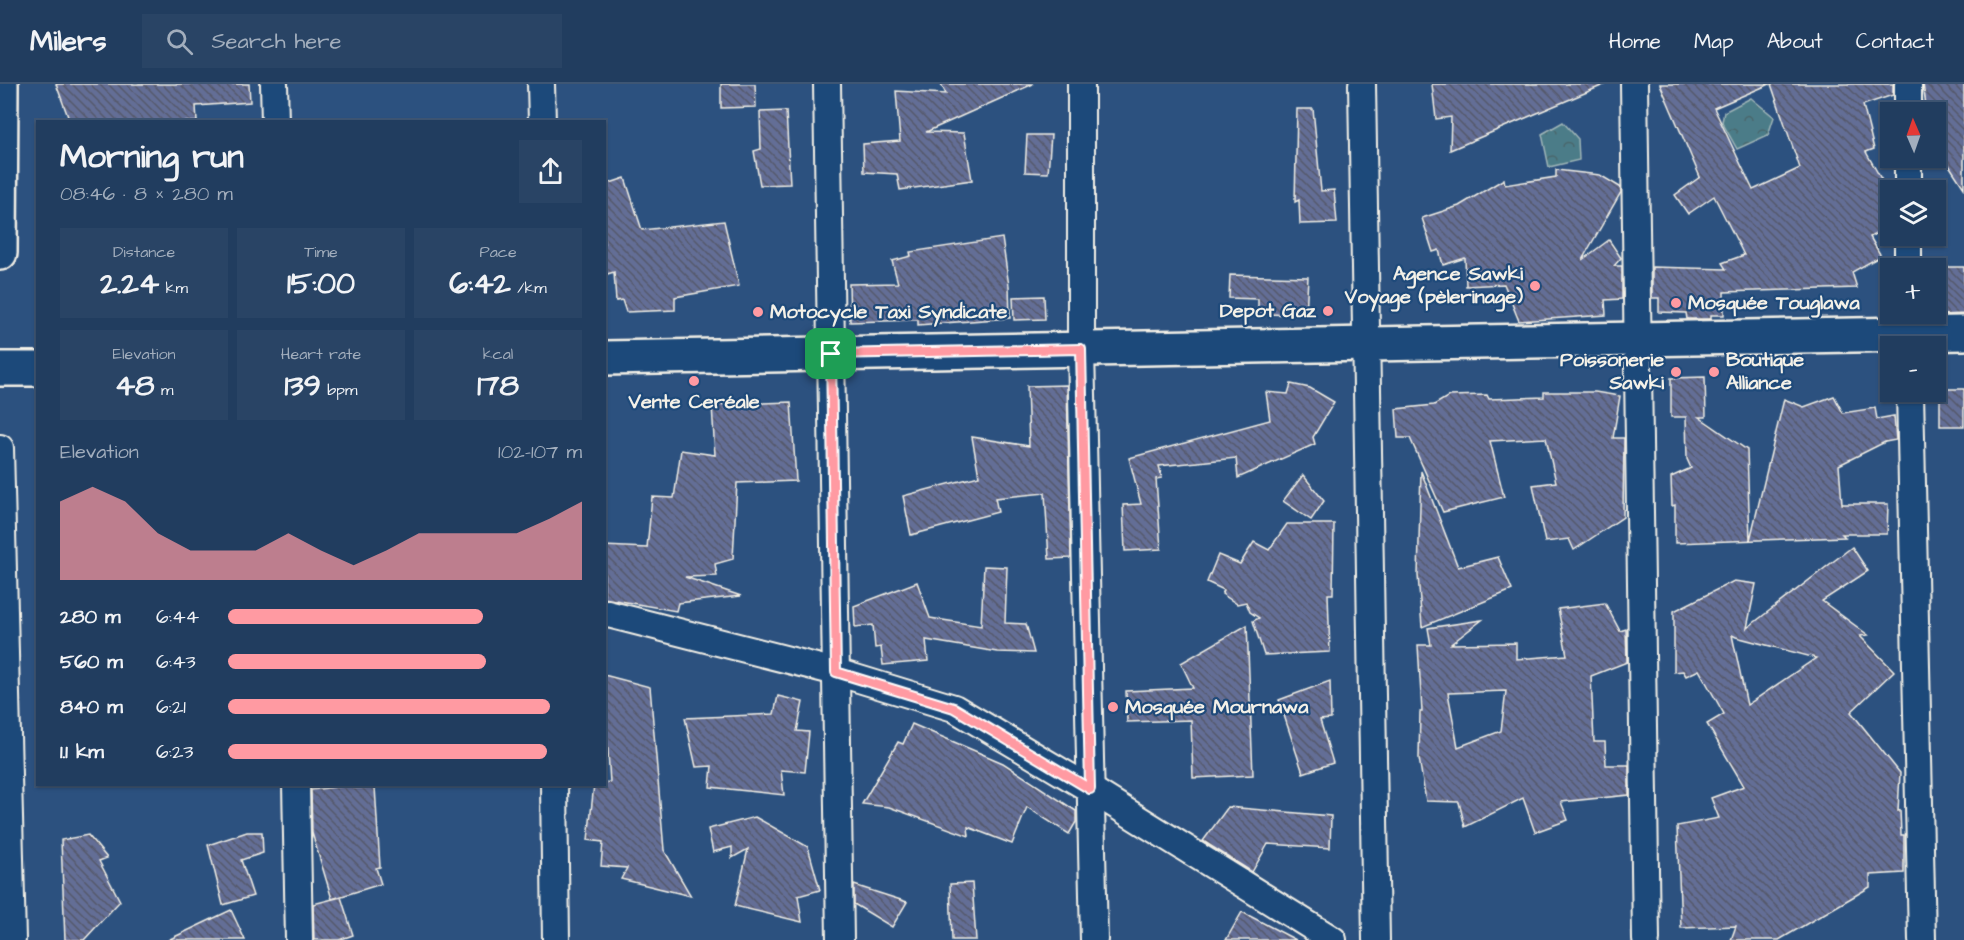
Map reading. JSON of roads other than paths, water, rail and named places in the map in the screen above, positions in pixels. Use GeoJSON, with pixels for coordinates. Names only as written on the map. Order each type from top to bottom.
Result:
{"type":"FeatureCollection","features":[{"type":"Feature","properties":{"kind":"street"},"geometry":{"type":"LineString","coordinates":[[0,253],[1,84]]}},
{"type":"Feature","properties":{"kind":"street"},"geometry":{"type":"LineString","coordinates":[[274,84],[275,120]]}},
{"type":"Feature","properties":{"kind":"street"},"geometry":{"type":"LineString","coordinates":[[541,84],[542,120]]}},
{"type":"Feature","properties":{"kind":"street"},"geometry":{"type":"LineString","coordinates":[[827,84],[840,940]]}},
{"type":"Feature","properties":{"kind":"street"},"geometry":{"type":"LineString","coordinates":[[1081,84],[1081,349],[1094,940]]}},
{"type":"Feature","properties":{"kind":"street"},"geometry":{"type":"LineString","coordinates":[[1362,84],[1376,940]]}},
{"type":"Feature","properties":{"kind":"street"},"geometry":{"type":"LineString","coordinates":[[1634,84],[1646,940]]}},
{"type":"Feature","properties":{"kind":"street"},"geometry":{"type":"LineString","coordinates":[[1908,84],[1908,102]]}},
{"type":"Feature","properties":{"kind":"street"},"geometry":{"type":"LineString","coordinates":[[606,358],[1636,339],[1909,331],[1964,333]]}},
{"type":"Feature","properties":{"kind":"street"},"geometry":{"type":"LineString","coordinates":[[0,369],[36,369]]}},
{"type":"Feature","properties":{"kind":"street"},"geometry":{"type":"LineString","coordinates":[[0,369],[36,385]]}},
{"type":"Feature","properties":{"kind":"street"},"geometry":{"type":"LineString","coordinates":[[1910,402],[1922,940]]}},
{"type":"Feature","properties":{"kind":"street"},"geometry":{"type":"LineString","coordinates":[[0,448],[12,940]]}},
{"type":"Feature","properties":{"kind":"street"},"geometry":{"type":"LineString","coordinates":[[606,614],[836,672],[954,708],[1334,940]]}},
{"type":"Feature","properties":{"kind":"street"},"geometry":{"type":"LineString","coordinates":[[296,786],[299,940]]}},
{"type":"Feature","properties":{"kind":"street"},"geometry":{"type":"LineString","coordinates":[[554,786],[556,940]]}},
{"type":"Feature","properties":{"kind":"place","name":"Agence Sawki Voyage (pèlerinage)"},"geometry":{"type":"Point","coordinates":[1535,286]}},
{"type":"Feature","properties":{"kind":"place","name":"Mosquée Touglawa"},"geometry":{"type":"Point","coordinates":[1676,303]}},
{"type":"Feature","properties":{"kind":"place","name":"Depot Gaz"},"geometry":{"type":"Point","coordinates":[1328,311]}},
{"type":"Feature","properties":{"kind":"place","name":"Motocycle Taxi Syndicate"},"geometry":{"type":"Point","coordinates":[758,312]}},
{"type":"Feature","properties":{"kind":"place","name":"Poissonerie Sawki"},"geometry":{"type":"Point","coordinates":[1676,372]}},
{"type":"Feature","properties":{"kind":"place","name":"Boutique Alliance"},"geometry":{"type":"Point","coordinates":[1714,372]}},
{"type":"Feature","properties":{"kind":"place","name":"Vente Ceréale"},"geometry":{"type":"Point","coordinates":[694,381]}},
{"type":"Feature","properties":{"kind":"place","name":"Mosquée Mournawa"},"geometry":{"type":"Point","coordinates":[1113,707]}}]}
